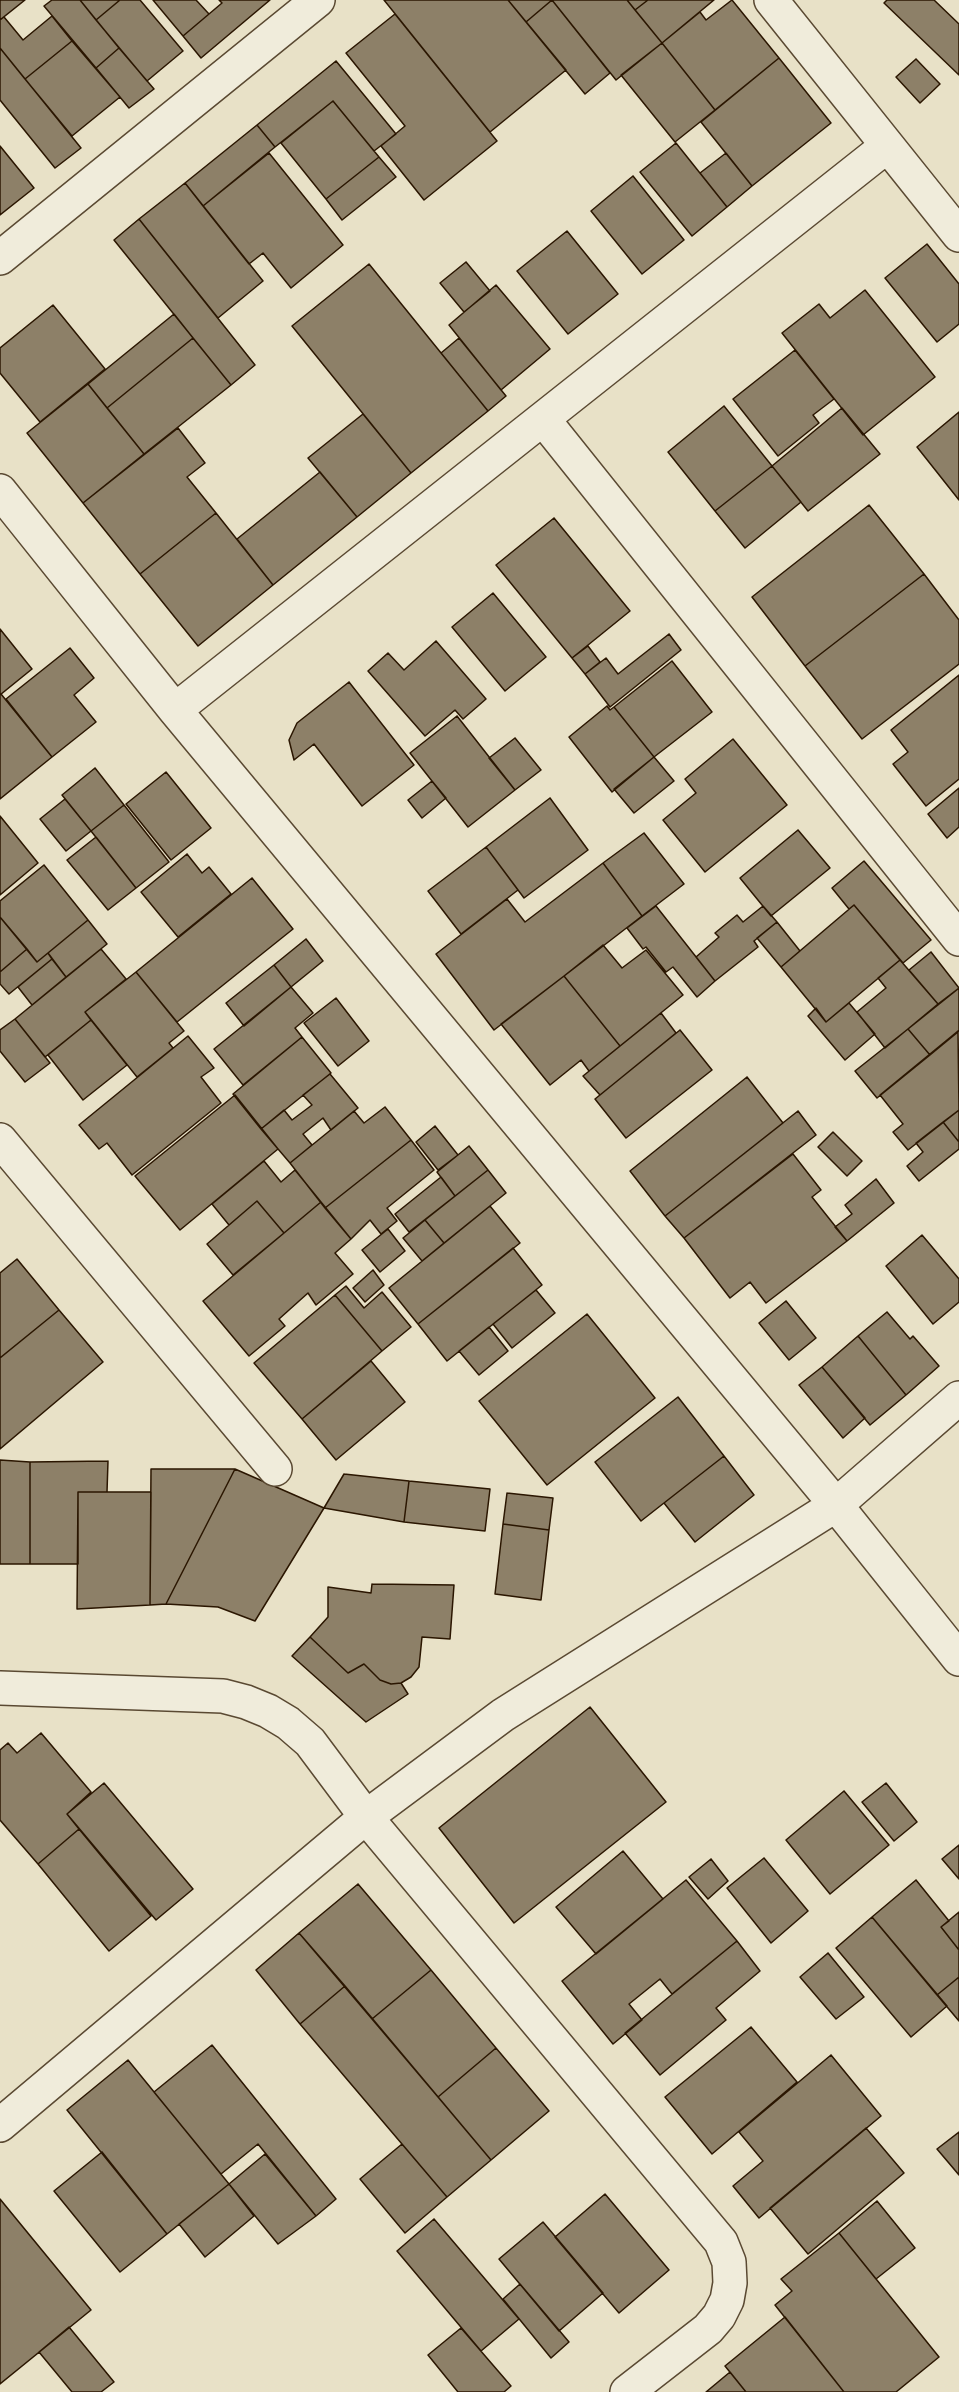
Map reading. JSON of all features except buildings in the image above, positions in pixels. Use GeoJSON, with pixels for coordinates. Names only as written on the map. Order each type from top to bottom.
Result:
{"type":"FeatureCollection","features":[{"type":"Feature","properties":{"kind":"street"},"geometry":{"type":"LineString","coordinates":[[0,258],[318,0]]}},
{"type":"Feature","properties":{"kind":"street"},"geometry":{"type":"LineString","coordinates":[[771,0],[959,235]]}},
{"type":"Feature","properties":{"kind":"street"},"geometry":{"type":"LineString","coordinates":[[175,710],[887,146]]}},
{"type":"Feature","properties":{"kind":"street"},"geometry":{"type":"LineString","coordinates":[[543,419],[959,939]]}},
{"type":"Feature","properties":{"kind":"street"},"geometry":{"type":"LineString","coordinates":[[4,506],[836,1505],[959,1659]]}},
{"type":"Feature","properties":{"kind":"street"},"geometry":{"type":"LineString","coordinates":[[0,1140],[275,1469]]}},
{"type":"Feature","properties":{"kind":"street"},"geometry":{"type":"LineString","coordinates":[[0,2125],[366,1817],[503,1715],[836,1505],[959,1398]]}},
{"type":"Feature","properties":{"kind":"street"},"geometry":{"type":"LineString","coordinates":[[0,1688],[223,1696],[268,1711],[288,1723],[310,1742],[366,1817],[721,2242],[729,2262],[730,2283],[727,2300],[719,2316],[708,2329],[627,2392]]}}]}
